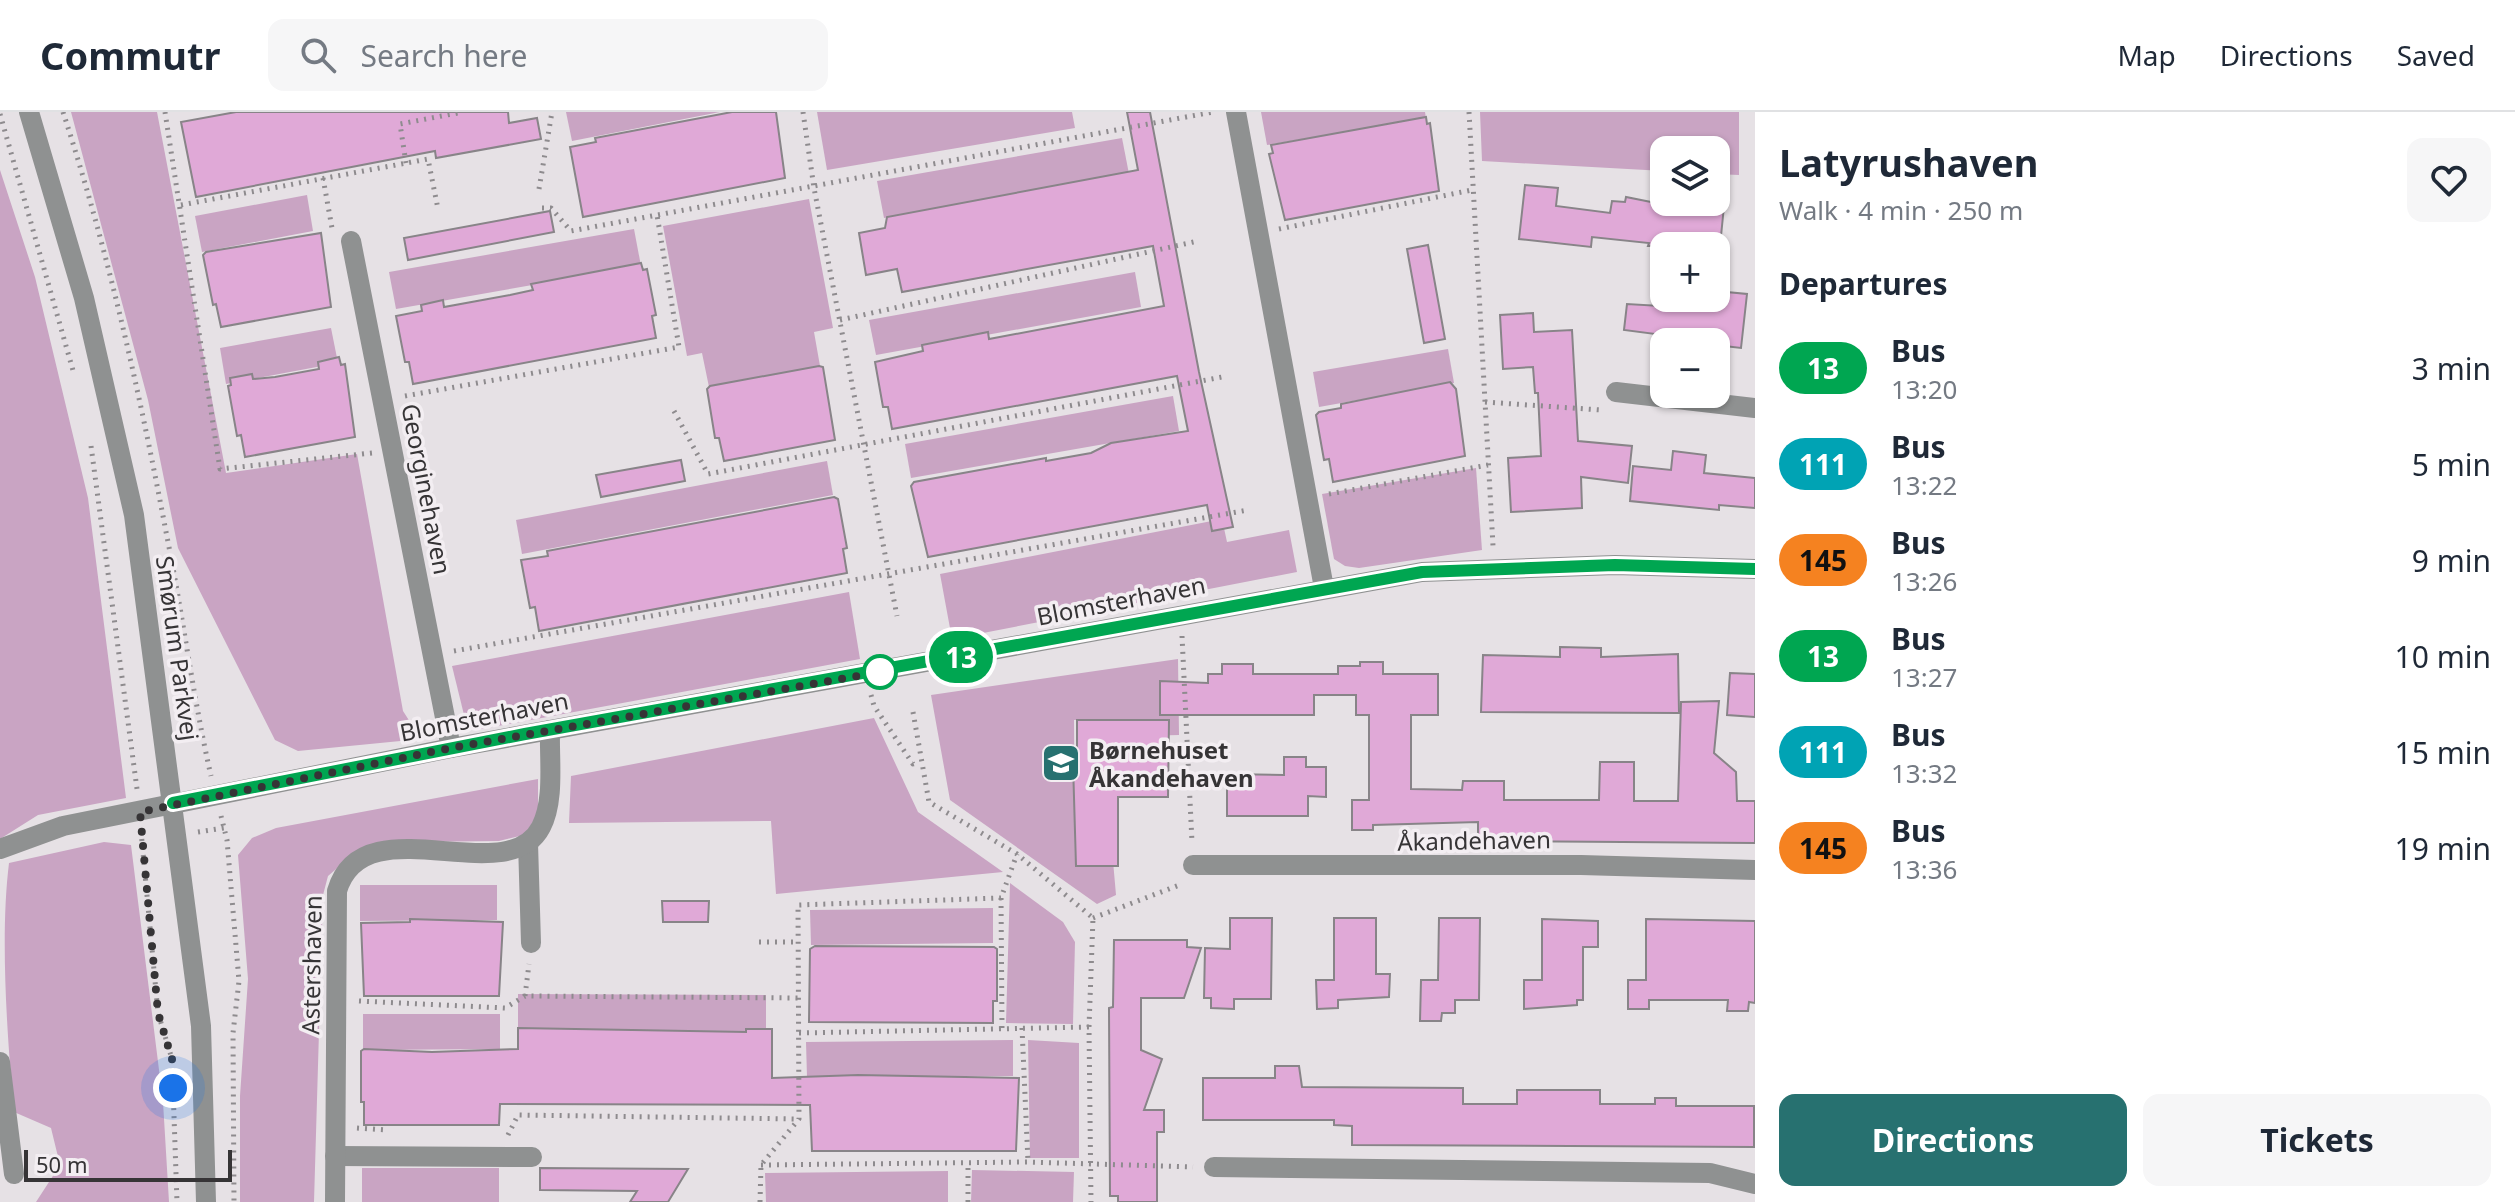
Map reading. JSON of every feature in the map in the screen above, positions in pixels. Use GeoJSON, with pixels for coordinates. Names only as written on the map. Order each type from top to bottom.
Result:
{"type":"FeatureCollection","features":[{"type":"Feature","properties":{"kind":"street","name":"Smørum Parkvej"},"geometry":{"type":"LineString","coordinates":[[29,112],[84,298],[134,515],[201,1026],[206,1202]]}},
{"type":"Feature","properties":{"kind":"street"},"geometry":{"type":"LineString","coordinates":[[1236,112],[1324,588]]}},
{"type":"Feature","properties":{"kind":"street","name":"Georginehaven"},"geometry":{"type":"LineString","coordinates":[[351,241],[451,748]]}},
{"type":"Feature","properties":{"kind":"street"},"geometry":{"type":"LineString","coordinates":[[1616,392],[1755,408]]}},
{"type":"Feature","properties":{"kind":"street","name":"Blomsterhaven"},"geometry":{"type":"LineString","coordinates":[[0,849],[63,826],[451,748],[1422,572],[1494,567],[1711,565],[1755,569]]}},
{"type":"Feature","properties":{"kind":"street"},"geometry":{"type":"LineString","coordinates":[[531,943],[528,843],[540,828],[548,807],[550,730]]}},
{"type":"Feature","properties":{"kind":"street","name":"Astershaven"},"geometry":{"type":"LineString","coordinates":[[335,1202],[337,891],[342,873],[357,858],[380,851],[505,851],[528,843]]}},
{"type":"Feature","properties":{"kind":"street","name":"Åkandehaven"},"geometry":{"type":"LineString","coordinates":[[1193,865],[1581,865],[1755,870]]}},
{"type":"Feature","properties":{"kind":"street"},"geometry":{"type":"LineString","coordinates":[[0,1062],[14,1174]]}},
{"type":"Feature","properties":{"kind":"street"},"geometry":{"type":"LineString","coordinates":[[335,1156],[532,1157]]}},
{"type":"Feature","properties":{"kind":"street"},"geometry":{"type":"LineString","coordinates":[[1214,1167],[1710,1173],[1755,1184]]}},
{"type":"Feature","properties":{"kind":"path"},"geometry":{"type":"LineString","coordinates":[[165,112],[220,469],[393,451]]}},
{"type":"Feature","properties":{"kind":"path"},"geometry":{"type":"LineString","coordinates":[[406,163],[400,124],[463,112]]}},
{"type":"Feature","properties":{"kind":"path"},"geometry":{"type":"LineString","coordinates":[[539,189],[552,112]]}},
{"type":"Feature","properties":{"kind":"path"},"geometry":{"type":"LineString","coordinates":[[803,112],[814,188],[897,616]]}},
{"type":"Feature","properties":{"kind":"path"},"geometry":{"type":"LineString","coordinates":[[542,208],[551,208],[571,231],[1213,112]]}},
{"type":"Feature","properties":{"kind":"path"},"geometry":{"type":"LineString","coordinates":[[1469,112],[1494,567]]}},
{"type":"Feature","properties":{"kind":"path"},"geometry":{"type":"LineString","coordinates":[[0,114],[52,285],[78,387]]}},
{"type":"Feature","properties":{"kind":"path"},"geometry":{"type":"LineString","coordinates":[[181,205],[428,159],[438,209]]}},
{"type":"Feature","properties":{"kind":"path"},"geometry":{"type":"LineString","coordinates":[[323,178],[335,240],[351,241]]}},
{"type":"Feature","properties":{"kind":"path"},"geometry":{"type":"LineString","coordinates":[[1259,233],[1472,190]]}},
{"type":"Feature","properties":{"kind":"path"},"geometry":{"type":"LineString","coordinates":[[383,400],[679,347],[657,215]]}},
{"type":"Feature","properties":{"kind":"path"},"geometry":{"type":"LineString","coordinates":[[840,320],[1198,241]]}},
{"type":"Feature","properties":{"kind":"path"},"geometry":{"type":"LineString","coordinates":[[674,411],[708,474],[1222,377]]}},
{"type":"Feature","properties":{"kind":"path"},"geometry":{"type":"LineString","coordinates":[[1485,402],[1604,411],[1616,392]]}},
{"type":"Feature","properties":{"kind":"path"},"geometry":{"type":"LineString","coordinates":[[88,430],[101,500],[140,812],[158,1013],[172,1059],[177,1202]]}},
{"type":"Feature","properties":{"kind":"path"},"geometry":{"type":"LineString","coordinates":[[1309,498],[1488,465]]}},
{"type":"Feature","properties":{"kind":"path"},"geometry":{"type":"LineString","coordinates":[[434,655],[1248,510]]}},
{"type":"Feature","properties":{"kind":"path"},"geometry":{"type":"LineString","coordinates":[[1093,918],[1185,883],[1193,865],[1181,616]]}},
{"type":"Feature","properties":{"kind":"path"},"geometry":{"type":"LineString","coordinates":[[866,675],[874,706],[913,764],[919,762]]}},
{"type":"Feature","properties":{"kind":"path"},"geometry":{"type":"LineString","coordinates":[[913,712],[919,762],[929,802],[1017,854],[1093,918]]}},
{"type":"Feature","properties":{"kind":"path"},"geometry":{"type":"LineString","coordinates":[[227,845],[239,981],[233,1033],[234,1202]]}},
{"type":"Feature","properties":{"kind":"path"},"geometry":{"type":"LineString","coordinates":[[1002,1028],[1001,898],[1017,854]]}},
{"type":"Feature","properties":{"kind":"path"},"geometry":{"type":"LineString","coordinates":[[760,1202],[761,1165],[799,1119],[798,905],[1001,898]]}},
{"type":"Feature","properties":{"kind":"path"},"geometry":{"type":"LineString","coordinates":[[1091,1202],[1089,1027],[1093,918]]}},
{"type":"Feature","properties":{"kind":"path"},"geometry":{"type":"LineString","coordinates":[[759,942],[798,942]]}},
{"type":"Feature","properties":{"kind":"path"},"geometry":{"type":"LineString","coordinates":[[525,996],[531,943]]}},
{"type":"Feature","properties":{"kind":"path"},"geometry":{"type":"LineString","coordinates":[[336,1000],[505,1008],[525,996],[799,998]]}},
{"type":"Feature","properties":{"kind":"path"},"geometry":{"type":"LineString","coordinates":[[799,1033],[1089,1027]]}},
{"type":"Feature","properties":{"kind":"path"},"geometry":{"type":"LineString","coordinates":[[1022,1028],[1028,1162]]}},
{"type":"Feature","properties":{"kind":"path"},"geometry":{"type":"LineString","coordinates":[[507,1136],[518,1115],[799,1119]]}},
{"type":"Feature","properties":{"kind":"path"},"geometry":{"type":"LineString","coordinates":[[336,1127],[398,1131]]}},
{"type":"Feature","properties":{"kind":"path"},"geometry":{"type":"LineString","coordinates":[[968,1162],[968,1202]]}},
{"type":"Feature","properties":{"kind":"path"},"geometry":{"type":"LineString","coordinates":[[761,1165],[1028,1162],[1214,1167]]}},
{"type":"Feature","properties":{"kind":"shaded area"},"geometry":{"type":"Polygon","coordinates":[[[71,112],[157,112],[226,473],[357,454],[403,711],[421,739],[298,751],[275,740],[178,548],[148,400],[71,112]]]}},
{"type":"Feature","properties":{"kind":"shaded area"},"geometry":{"type":"Polygon","coordinates":[[[566,112],[720,112],[572,141],[566,112]]]}},
{"type":"Feature","properties":{"kind":"shaded area"},"geometry":{"type":"Polygon","coordinates":[[[817,112],[1072,112],[1075,128],[827,170],[817,112]]]}},
{"type":"Feature","properties":{"kind":"shaded area"},"geometry":{"type":"Polygon","coordinates":[[[1261,112],[1425,112],[1426,118],[1267,145],[1261,112]]]}},
{"type":"Feature","properties":{"kind":"shaded area"},"geometry":{"type":"Polygon","coordinates":[[[1480,112],[1739,112],[1739,175],[1730,175],[1730,136],[1650,136],[1650,170],[1482,161],[1480,112]]]}},
{"type":"Feature","properties":{"kind":"shaded area"},"geometry":{"type":"Polygon","coordinates":[[[1122,138],[1129,174],[884,218],[877,181],[1122,138]]]}},
{"type":"Feature","properties":{"kind":"shaded area"},"geometry":{"type":"Polygon","coordinates":[[[0,170],[35,277],[88,498],[126,798],[38,815],[0,839],[0,170]]]}},
{"type":"Feature","properties":{"kind":"shaded area"},"geometry":{"type":"Polygon","coordinates":[[[307,195],[313,231],[202,252],[195,216],[307,195]]]}},
{"type":"Feature","properties":{"kind":"shaded area"},"geometry":{"type":"Polygon","coordinates":[[[809,199],[833,328],[814,332],[820,366],[709,387],[702,353],[687,356],[663,226],[809,199]]]}},
{"type":"Feature","properties":{"kind":"shaded area"},"geometry":{"type":"Polygon","coordinates":[[[634,229],[641,266],[396,309],[389,272],[634,229]]]}},
{"type":"Feature","properties":{"kind":"shaded area"},"geometry":{"type":"Polygon","coordinates":[[[1135,272],[1141,307],[876,355],[869,320],[1135,272]]]}},
{"type":"Feature","properties":{"kind":"shaded area"},"geometry":{"type":"Polygon","coordinates":[[[331,328],[338,363],[226,384],[220,348],[331,328]]]}},
{"type":"Feature","properties":{"kind":"shaded area"},"geometry":{"type":"Polygon","coordinates":[[[1448,349],[1454,383],[1319,407],[1313,372],[1448,349]]]}},
{"type":"Feature","properties":{"kind":"shaded area"},"geometry":{"type":"Polygon","coordinates":[[[1173,396],[1179,431],[911,478],[905,444],[1173,396]]]}},
{"type":"Feature","properties":{"kind":"shaded area"},"geometry":{"type":"Polygon","coordinates":[[[827,461],[833,495],[522,554],[516,520],[827,461]]]}},
{"type":"Feature","properties":{"kind":"shaded area"},"geometry":{"type":"Polygon","coordinates":[[[1476,468],[1482,550],[1359,568],[1345,566],[1334,559],[1322,494],[1476,468]]]}},
{"type":"Feature","properties":{"kind":"shaded area"},"geometry":{"type":"Polygon","coordinates":[[[1222,519],[1227,542],[1289,530],[1297,572],[952,639],[940,574],[1222,519]]]}},
{"type":"Feature","properties":{"kind":"shaded area"},"geometry":{"type":"Polygon","coordinates":[[[849,592],[860,659],[482,729],[467,727],[452,666],[849,592]]]}},
{"type":"Feature","properties":{"kind":"shaded area","name":"Børnehuset Åkandehaven"},"geometry":{"type":"Polygon","coordinates":[[[1178,659],[1179,735],[1141,736],[1116,751],[1116,719],[1074,720],[1075,861],[1113,861],[1116,895],[1097,904],[950,800],[931,695],[1178,659]]]}},
{"type":"Feature","properties":{"kind":"shaded area"},"geometry":{"type":"Polygon","coordinates":[[[874,718],[918,812],[1003,872],[776,894],[771,821],[569,823],[571,776],[874,718]]]}},
{"type":"Feature","properties":{"kind":"shaded area"},"geometry":{"type":"Polygon","coordinates":[[[538,779],[538,815],[524,835],[499,841],[411,842],[356,852],[328,876],[323,895],[314,1202],[240,1202],[240,1096],[248,979],[238,855],[252,838],[276,828],[538,779]]]}},
{"type":"Feature","properties":{"kind":"shaded area"},"geometry":{"type":"Polygon","coordinates":[[[104,842],[131,845],[163,1102],[169,1202],[36,1202],[60,1165],[51,1128],[14,1112],[5,954],[9,863],[104,842]]]}},
{"type":"Feature","properties":{"kind":"shaded area"},"geometry":{"type":"Polygon","coordinates":[[[1010,883],[1063,922],[1075,942],[1073,1024],[1006,1023],[1010,883]]]}},
{"type":"Feature","properties":{"kind":"shaded area"},"geometry":{"type":"Polygon","coordinates":[[[360,885],[497,885],[497,920],[360,921],[360,885]]]}},
{"type":"Feature","properties":{"kind":"shaded area"},"geometry":{"type":"Polygon","coordinates":[[[993,908],[993,943],[811,945],[810,910],[993,908]]]}},
{"type":"Feature","properties":{"kind":"shaded area"},"geometry":{"type":"Polygon","coordinates":[[[518,994],[766,995],[766,1032],[518,1031],[518,994]]]}},
{"type":"Feature","properties":{"kind":"shaded area"},"geometry":{"type":"Polygon","coordinates":[[[363,1014],[500,1014],[500,1049],[363,1050],[363,1014]]]}},
{"type":"Feature","properties":{"kind":"shaded area"},"geometry":{"type":"Polygon","coordinates":[[[1013,1040],[1013,1076],[807,1077],[806,1042],[1013,1040]]]}},
{"type":"Feature","properties":{"kind":"shaded area"},"geometry":{"type":"Polygon","coordinates":[[[1028,1040],[1079,1043],[1079,1158],[1030,1158],[1028,1040]]]}},
{"type":"Feature","properties":{"kind":"shaded area"},"geometry":{"type":"Polygon","coordinates":[[[362,1168],[499,1168],[499,1202],[362,1202],[362,1168]]]}},
{"type":"Feature","properties":{"kind":"shaded area"},"geometry":{"type":"Polygon","coordinates":[[[972,1170],[1074,1172],[1073,1202],[971,1202],[972,1170]]]}},
{"type":"Feature","properties":{"kind":"shaded area"},"geometry":{"type":"Polygon","coordinates":[[[948,1171],[948,1202],[766,1202],[765,1173],[948,1171]]]}},
{"type":"Feature","properties":{"kind":"building"},"geometry":{"type":"Polygon","coordinates":[[[236,112],[508,112],[509,123],[537,118],[541,139],[436,158],[435,151],[196,197],[181,122],[236,112]]]}},
{"type":"Feature","properties":{"kind":"building"},"geometry":{"type":"Polygon","coordinates":[[[732,112],[776,112],[785,178],[583,217],[570,147],[596,142],[595,138],[732,112]]]}},
{"type":"Feature","properties":{"kind":"building"},"geometry":{"type":"Polygon","coordinates":[[[1127,112],[1150,112],[1199,372],[1233,527],[1212,531],[1207,505],[928,557],[911,486],[914,482],[1091,453],[1111,443],[1188,431],[1177,376],[892,429],[888,407],[883,407],[875,362],[923,351],[922,345],[988,332],[989,339],[1164,306],[1153,246],[902,292],[897,269],[866,275],[859,233],[885,228],[887,217],[1138,170],[1127,112]]]}},
{"type":"Feature","properties":{"kind":"building"},"geometry":{"type":"Polygon","coordinates":[[[1426,117],[1427,124],[1430,123],[1439,191],[1285,220],[1269,154],[1273,153],[1271,145],[1426,117]]]}},
{"type":"Feature","properties":{"kind":"building"},"geometry":{"type":"Polygon","coordinates":[[[1525,185],[1558,188],[1556,206],[1610,213],[1612,201],[1625,202],[1626,197],[1650,202],[1650,216],[1723,216],[1721,232],[1650,232],[1650,246],[1649,243],[1592,237],[1591,247],[1519,239],[1525,185]]]}},
{"type":"Feature","properties":{"kind":"building"},"geometry":{"type":"Polygon","coordinates":[[[550,211],[554,232],[408,260],[404,238],[550,211]]]}},
{"type":"Feature","properties":{"kind":"building"},"geometry":{"type":"Polygon","coordinates":[[[321,233],[331,307],[221,327],[216,304],[213,305],[203,255],[206,252],[321,233]]]}},
{"type":"Feature","properties":{"kind":"building"},"geometry":{"type":"Polygon","coordinates":[[[1428,245],[1445,339],[1424,343],[1407,249],[1428,245]]]}},
{"type":"Feature","properties":{"kind":"building"},"geometry":{"type":"Polygon","coordinates":[[[641,263],[643,270],[647,269],[656,315],[652,316],[656,338],[413,384],[409,362],[405,362],[396,316],[422,311],[421,305],[443,300],[444,307],[510,295],[533,290],[531,284],[641,263]]]}},
{"type":"Feature","properties":{"kind":"building"},"geometry":{"type":"Polygon","coordinates":[[[1730,292],[1747,294],[1741,348],[1730,347],[1730,328],[1650,328],[1650,333],[1624,330],[1627,304],[1650,305],[1650,312],[1730,312],[1730,292]]]}},
{"type":"Feature","properties":{"kind":"building"},"geometry":{"type":"Polygon","coordinates":[[[1533,313],[1534,332],[1572,330],[1578,441],[1632,446],[1628,483],[1581,477],[1582,508],[1511,512],[1508,458],[1541,456],[1538,393],[1535,393],[1533,367],[1503,369],[1500,315],[1533,313]]]}},
{"type":"Feature","properties":{"kind":"building"},"geometry":{"type":"Polygon","coordinates":[[[339,357],[341,365],[345,364],[355,437],[245,457],[241,435],[237,436],[228,386],[231,385],[230,378],[252,374],[253,379],[275,377],[319,369],[318,362],[339,357]]]}},
{"type":"Feature","properties":{"kind":"building"},"geometry":{"type":"Polygon","coordinates":[[[823,367],[835,440],[724,461],[719,438],[715,438],[707,389],[710,386],[823,367]]]}},
{"type":"Feature","properties":{"kind":"building"},"geometry":{"type":"Polygon","coordinates":[[[1450,382],[1456,389],[1465,456],[1333,482],[1329,459],[1324,460],[1316,415],[1319,412],[1341,408],[1341,404],[1450,382]]]}},
{"type":"Feature","properties":{"kind":"building"},"geometry":{"type":"Polygon","coordinates":[[[1673,451],[1706,455],[1704,473],[1755,478],[1755,508],[1719,505],[1719,510],[1630,501],[1633,466],[1671,470],[1673,451]]]}},
{"type":"Feature","properties":{"kind":"building"},"geometry":{"type":"Polygon","coordinates":[[[681,460],[685,481],[601,497],[596,475],[681,460]]]}},
{"type":"Feature","properties":{"kind":"building"},"geometry":{"type":"Polygon","coordinates":[[[834,497],[838,499],[847,548],[843,549],[847,573],[539,631],[535,607],[530,608],[521,560],[548,556],[547,551],[834,497]]]}},
{"type":"Feature","properties":{"kind":"building"},"geometry":{"type":"Polygon","coordinates":[[[1560,647],[1601,648],[1601,657],[1678,654],[1679,713],[1481,712],[1483,655],[1560,657],[1560,647]]]}},
{"type":"Feature","properties":{"kind":"building"},"geometry":{"type":"Polygon","coordinates":[[[1360,662],[1383,662],[1383,674],[1438,674],[1438,715],[1411,715],[1411,789],[1462,790],[1463,781],[1504,781],[1504,800],[1599,800],[1600,762],[1634,762],[1634,801],[1678,801],[1681,702],[1719,701],[1714,753],[1736,772],[1737,801],[1755,801],[1755,843],[1478,841],[1478,822],[1373,825],[1373,830],[1352,830],[1352,800],[1369,800],[1369,715],[1356,715],[1356,695],[1314,695],[1314,715],[1160,715],[1160,681],[1208,683],[1208,674],[1222,674],[1222,664],[1253,664],[1253,674],[1338,674],[1338,666],[1360,666],[1360,662]]]}},
{"type":"Feature","properties":{"kind":"building"},"geometry":{"type":"Polygon","coordinates":[[[1730,673],[1755,674],[1755,717],[1727,715],[1730,673]]]}},
{"type":"Feature","properties":{"kind":"building"},"geometry":{"type":"Polygon","coordinates":[[[1077,720],[1169,720],[1168,797],[1118,797],[1118,866],[1076,866],[1073,763],[1077,763],[1077,720]]]}},
{"type":"Feature","properties":{"kind":"building"},"geometry":{"type":"Polygon","coordinates":[[[1284,757],[1306,757],[1306,767],[1326,767],[1326,797],[1308,796],[1308,816],[1227,816],[1227,774],[1284,775],[1284,757]]]}},
{"type":"Feature","properties":{"kind":"building"},"geometry":{"type":"Polygon","coordinates":[[[662,901],[709,901],[708,922],[663,922],[662,901]]]}},
{"type":"Feature","properties":{"kind":"building"},"geometry":{"type":"Polygon","coordinates":[[[1230,918],[1272,918],[1271,999],[1234,999],[1234,1009],[1211,1008],[1211,998],[1204,998],[1205,948],[1230,949],[1230,918]]]}},
{"type":"Feature","properties":{"kind":"building"},"geometry":{"type":"Polygon","coordinates":[[[1334,918],[1376,918],[1376,974],[1390,974],[1389,997],[1338,1000],[1338,1008],[1317,1009],[1316,980],[1334,980],[1334,918]]]}},
{"type":"Feature","properties":{"kind":"building"},"geometry":{"type":"Polygon","coordinates":[[[1439,918],[1480,918],[1479,1000],[1455,1000],[1455,1013],[1442,1013],[1441,1021],[1420,1021],[1421,980],[1438,980],[1439,918]]]}},
{"type":"Feature","properties":{"kind":"building"},"geometry":{"type":"Polygon","coordinates":[[[410,919],[503,922],[499,996],[364,996],[361,923],[410,922],[410,919]]]}},
{"type":"Feature","properties":{"kind":"building"},"geometry":{"type":"Polygon","coordinates":[[[1542,919],[1598,921],[1598,947],[1583,947],[1583,1000],[1577,1000],[1577,1005],[1524,1009],[1524,980],[1542,980],[1542,919]]]}},
{"type":"Feature","properties":{"kind":"building"},"geometry":{"type":"Polygon","coordinates":[[[1646,919],[1755,921],[1755,1003],[1749,1002],[1748,1011],[1727,1011],[1728,1000],[1649,1000],[1649,1009],[1628,1009],[1628,980],[1646,980],[1646,919]]]}},
{"type":"Feature","properties":{"kind":"building"},"geometry":{"type":"Polygon","coordinates":[[[1114,940],[1187,940],[1187,947],[1201,948],[1184,998],[1141,998],[1141,1050],[1162,1059],[1144,1110],[1164,1110],[1164,1132],[1157,1132],[1157,1202],[1118,1202],[1118,1196],[1110,1196],[1109,1008],[1113,1007],[1114,940]]]}},
{"type":"Feature","properties":{"kind":"building"},"geometry":{"type":"Polygon","coordinates":[[[815,946],[994,947],[997,949],[997,1001],[993,1001],[993,1023],[809,1022],[810,949],[815,946]]]}},
{"type":"Feature","properties":{"kind":"building"},"geometry":{"type":"Polygon","coordinates":[[[518,1028],[746,1032],[746,1029],[772,1029],[772,1078],[858,1075],[1019,1078],[1016,1151],[812,1151],[810,1105],[500,1104],[499,1125],[364,1125],[361,1051],[364,1049],[432,1052],[518,1049],[518,1028]]]}},
{"type":"Feature","properties":{"kind":"building"},"geometry":{"type":"Polygon","coordinates":[[[1275,1066],[1299,1066],[1302,1087],[1463,1088],[1463,1104],[1517,1104],[1517,1090],[1600,1090],[1600,1104],[1655,1104],[1655,1098],[1676,1098],[1676,1106],[1754,1106],[1754,1147],[1352,1145],[1352,1126],[1334,1125],[1334,1120],[1203,1120],[1203,1078],[1275,1078],[1275,1066]]]}},
{"type":"Feature","properties":{"kind":"building"},"geometry":{"type":"Polygon","coordinates":[[[540,1168],[688,1169],[668,1202],[630,1202],[637,1191],[540,1190],[540,1168]]]}},
{"type":"Feature","properties":{"kind":"bus line","name":"13"},"geometry":{"type":"LineString","coordinates":[[173,803],[525,734],[866,675],[1422,572],[1615,565],[1711,565],[1755,569]]}},
{"type":"Feature","properties":{"kind":"place","name":"Børnehuset Åkandehaven"},"geometry":{"type":"Point","coordinates":[1061,763]}},
{"type":"Feature","properties":{"kind":"route"},"geometry":{"type":"LineString","coordinates":[[173,1088],[172,1059],[158,1013],[140,812],[451,748],[880,672]]}}]}
